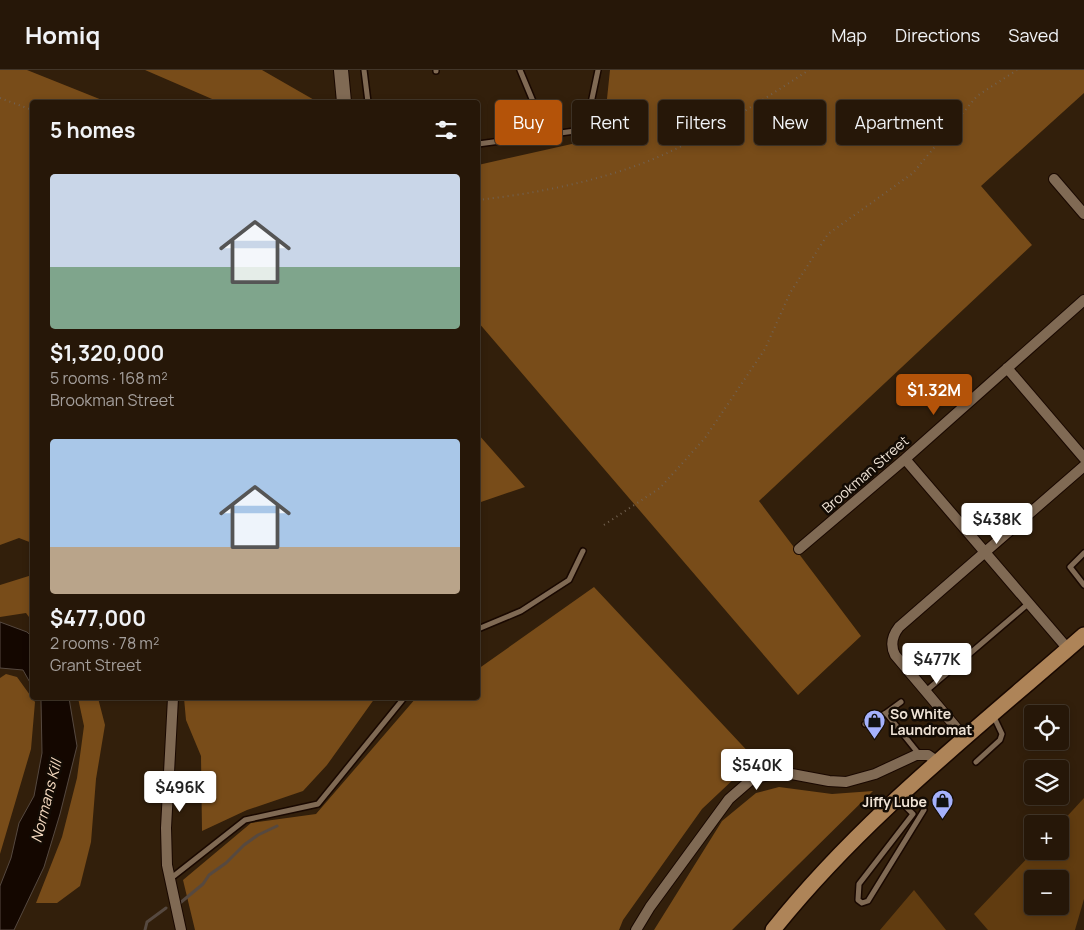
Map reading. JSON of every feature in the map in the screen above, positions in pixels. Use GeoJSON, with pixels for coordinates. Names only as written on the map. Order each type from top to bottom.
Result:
{"type":"FeatureCollection","features":[{"type":"Feature","properties":{"kind":"main road"},"geometry":{"type":"LineString","coordinates":[[773,930],[807,886],[897,798],[1084,635]]}},
{"type":"Feature","properties":{"kind":"street"},"geometry":{"type":"LineString","coordinates":[[341,70],[344,100]]}},
{"type":"Feature","properties":{"kind":"street"},"geometry":{"type":"LineString","coordinates":[[1054,178],[1084,214]]}},
{"type":"Feature","properties":{"kind":"street","name":"Brookman Street"},"geometry":{"type":"LineString","coordinates":[[799,549],[905,459],[1084,300]]}},
{"type":"Feature","properties":{"kind":"street"},"geometry":{"type":"LineString","coordinates":[[1007,368],[1084,458]]}},
{"type":"Feature","properties":{"kind":"street"},"geometry":{"type":"LineString","coordinates":[[905,459],[1068,648]]}},
{"type":"Feature","properties":{"kind":"street"},"geometry":{"type":"LineString","coordinates":[[966,738],[894,653],[892,642],[896,630],[1084,466]]}},
{"type":"Feature","properties":{"kind":"street"},"geometry":{"type":"LineString","coordinates":[[173,700],[166,828],[167,864],[181,930]]}},
{"type":"Feature","properties":{"kind":"street"},"geometry":{"type":"LineString","coordinates":[[636,930],[723,806],[735,791],[746,782],[763,775],[781,772],[829,781],[850,781],[882,771],[920,754],[928,755],[938,762]]}},
{"type":"Feature","properties":{"kind":"lane"},"geometry":{"type":"LineString","coordinates":[[364,70],[368,100]]}},
{"type":"Feature","properties":{"kind":"lane"},"geometry":{"type":"LineString","coordinates":[[520,70],[532,100]]}},
{"type":"Feature","properties":{"kind":"lane"},"geometry":{"type":"LineString","coordinates":[[562,133],[586,127],[598,70]]}},
{"type":"Feature","properties":{"kind":"lane"},"geometry":{"type":"LineString","coordinates":[[480,144],[495,142]]}},
{"type":"Feature","properties":{"kind":"lane"},"geometry":{"type":"LineString","coordinates":[[480,628],[521,611],[569,580],[583,551]]}},
{"type":"Feature","properties":{"kind":"lane"},"geometry":{"type":"LineString","coordinates":[[1084,553],[1071,564],[1070,568],[1084,585]]}},
{"type":"Feature","properties":{"kind":"lane"},"geometry":{"type":"LineString","coordinates":[[926,691],[1029,603]]}},
{"type":"Feature","properties":{"kind":"lane"},"geometry":{"type":"LineString","coordinates":[[170,879],[245,820],[318,804],[402,700]]}},
{"type":"Feature","properties":{"kind":"lane"},"geometry":{"type":"LineString","coordinates":[[865,724],[886,713],[901,702]]}},
{"type":"Feature","properties":{"kind":"lane"},"geometry":{"type":"LineString","coordinates":[[886,713],[920,754]]}},
{"type":"Feature","properties":{"kind":"lane"},"geometry":{"type":"LineString","coordinates":[[976,762],[1000,740],[1002,734],[992,715]]}},
{"type":"Feature","properties":{"kind":"lane"},"geometry":{"type":"LineString","coordinates":[[897,798],[913,814],[859,884],[858,900],[862,903],[868,901],[924,810]]}},
{"type":"Feature","properties":{"kind":"path"},"geometry":{"type":"LineString","coordinates":[[480,200],[517,196],[595,178],[664,154],[762,101],[809,70]]}},
{"type":"Feature","properties":{"kind":"path"},"geometry":{"type":"LineString","coordinates":[[604,525],[660,488],[705,438],[765,349],[790,293],[828,234],[912,173],[977,96],[1016,70]]}},
{"type":"Feature","properties":{"kind":"path"},"geometry":{"type":"LineString","coordinates":[[0,98],[30,109]]}},
{"type":"Feature","properties":{"kind":"shaded area"},"geometry":{"type":"Polygon","coordinates":[[[0,70],[27,70],[102,100],[30,100],[30,542],[19,538],[0,545],[0,70]]]}},
{"type":"Feature","properties":{"kind":"shaded area"},"geometry":{"type":"Polygon","coordinates":[[[145,70],[262,70],[314,100],[214,100],[145,70]]]}},
{"type":"Feature","properties":{"kind":"shaded area"},"geometry":{"type":"Polygon","coordinates":[[[610,70],[1084,70],[1084,93],[981,186],[1032,245],[759,501],[861,636],[798,695],[480,324],[480,165],[572,144],[648,145],[648,100],[607,100],[610,70]]]}},
{"type":"Feature","properties":{"kind":"shaded area"},"geometry":{"type":"Polygon","coordinates":[[[480,436],[525,487],[480,502],[480,436]]]}},
{"type":"Feature","properties":{"kind":"shaded area"},"geometry":{"type":"Polygon","coordinates":[[[30,576],[30,618],[26,613],[0,617],[0,585],[30,576]]]}},
{"type":"Feature","properties":{"kind":"shaded area"},"geometry":{"type":"Polygon","coordinates":[[[594,587],[755,759],[702,809],[623,920],[619,930],[195,930],[183,880],[251,823],[316,814],[414,700],[480,700],[480,668],[594,587]]]}},
{"type":"Feature","properties":{"kind":"shaded area"},"geometry":{"type":"Polygon","coordinates":[[[6,674],[17,677],[30,695],[30,700],[35,702],[31,749],[0,854],[0,678],[6,674]]]}},
{"type":"Feature","properties":{"kind":"shaded area"},"geometry":{"type":"Polygon","coordinates":[[[78,700],[99,700],[105,725],[96,779],[91,842],[80,886],[57,903],[36,903],[62,837],[77,778],[84,726],[78,700]]]}},
{"type":"Feature","properties":{"kind":"shaded area"},"geometry":{"type":"Polygon","coordinates":[[[184,700],[374,700],[327,765],[303,791],[247,810],[202,831],[201,756],[186,720],[184,700]]]}},
{"type":"Feature","properties":{"kind":"shaded area"},"geometry":{"type":"Polygon","coordinates":[[[779,787],[832,794],[873,791],[732,930],[654,930],[722,821],[756,793],[779,787]]]}},
{"type":"Feature","properties":{"kind":"shaded area"},"geometry":{"type":"Polygon","coordinates":[[[1084,798],[1084,899],[1075,930],[988,930],[974,914],[1025,860],[1069,860],[1068,815],[1084,798]]]}},
{"type":"Feature","properties":{"kind":"shaded area"},"geometry":{"type":"Polygon","coordinates":[[[914,890],[946,930],[880,930],[914,890]]]}},
{"type":"Feature","properties":{"kind":"water"},"geometry":{"type":"Polygon","coordinates":[[[0,622],[27,632],[30,635],[30,682],[23,670],[0,668],[0,622]]]}},
{"type":"Feature","properties":{"kind":"water","name":"Normans Kill"},"geometry":{"type":"Polygon","coordinates":[[[69,700],[77,746],[44,867],[14,930],[0,930],[0,886],[11,858],[19,823],[34,796],[42,753],[41,701],[69,700]]]}},
{"type":"Feature","properties":{"kind":"waterway"},"geometry":{"type":"LineString","coordinates":[[180,903],[244,845],[258,835],[277,826]]}},
{"type":"Feature","properties":{"kind":"waterway"},"geometry":{"type":"LineString","coordinates":[[145,930],[147,922],[166,908]]}},
{"type":"Feature","properties":{"kind":"place","name":"So White Laundromat"},"geometry":{"type":"Point","coordinates":[874,740]}},
{"type":"Feature","properties":{"kind":"place","name":"Jiffy Lube"},"geometry":{"type":"Point","coordinates":[943,820]}}]}
